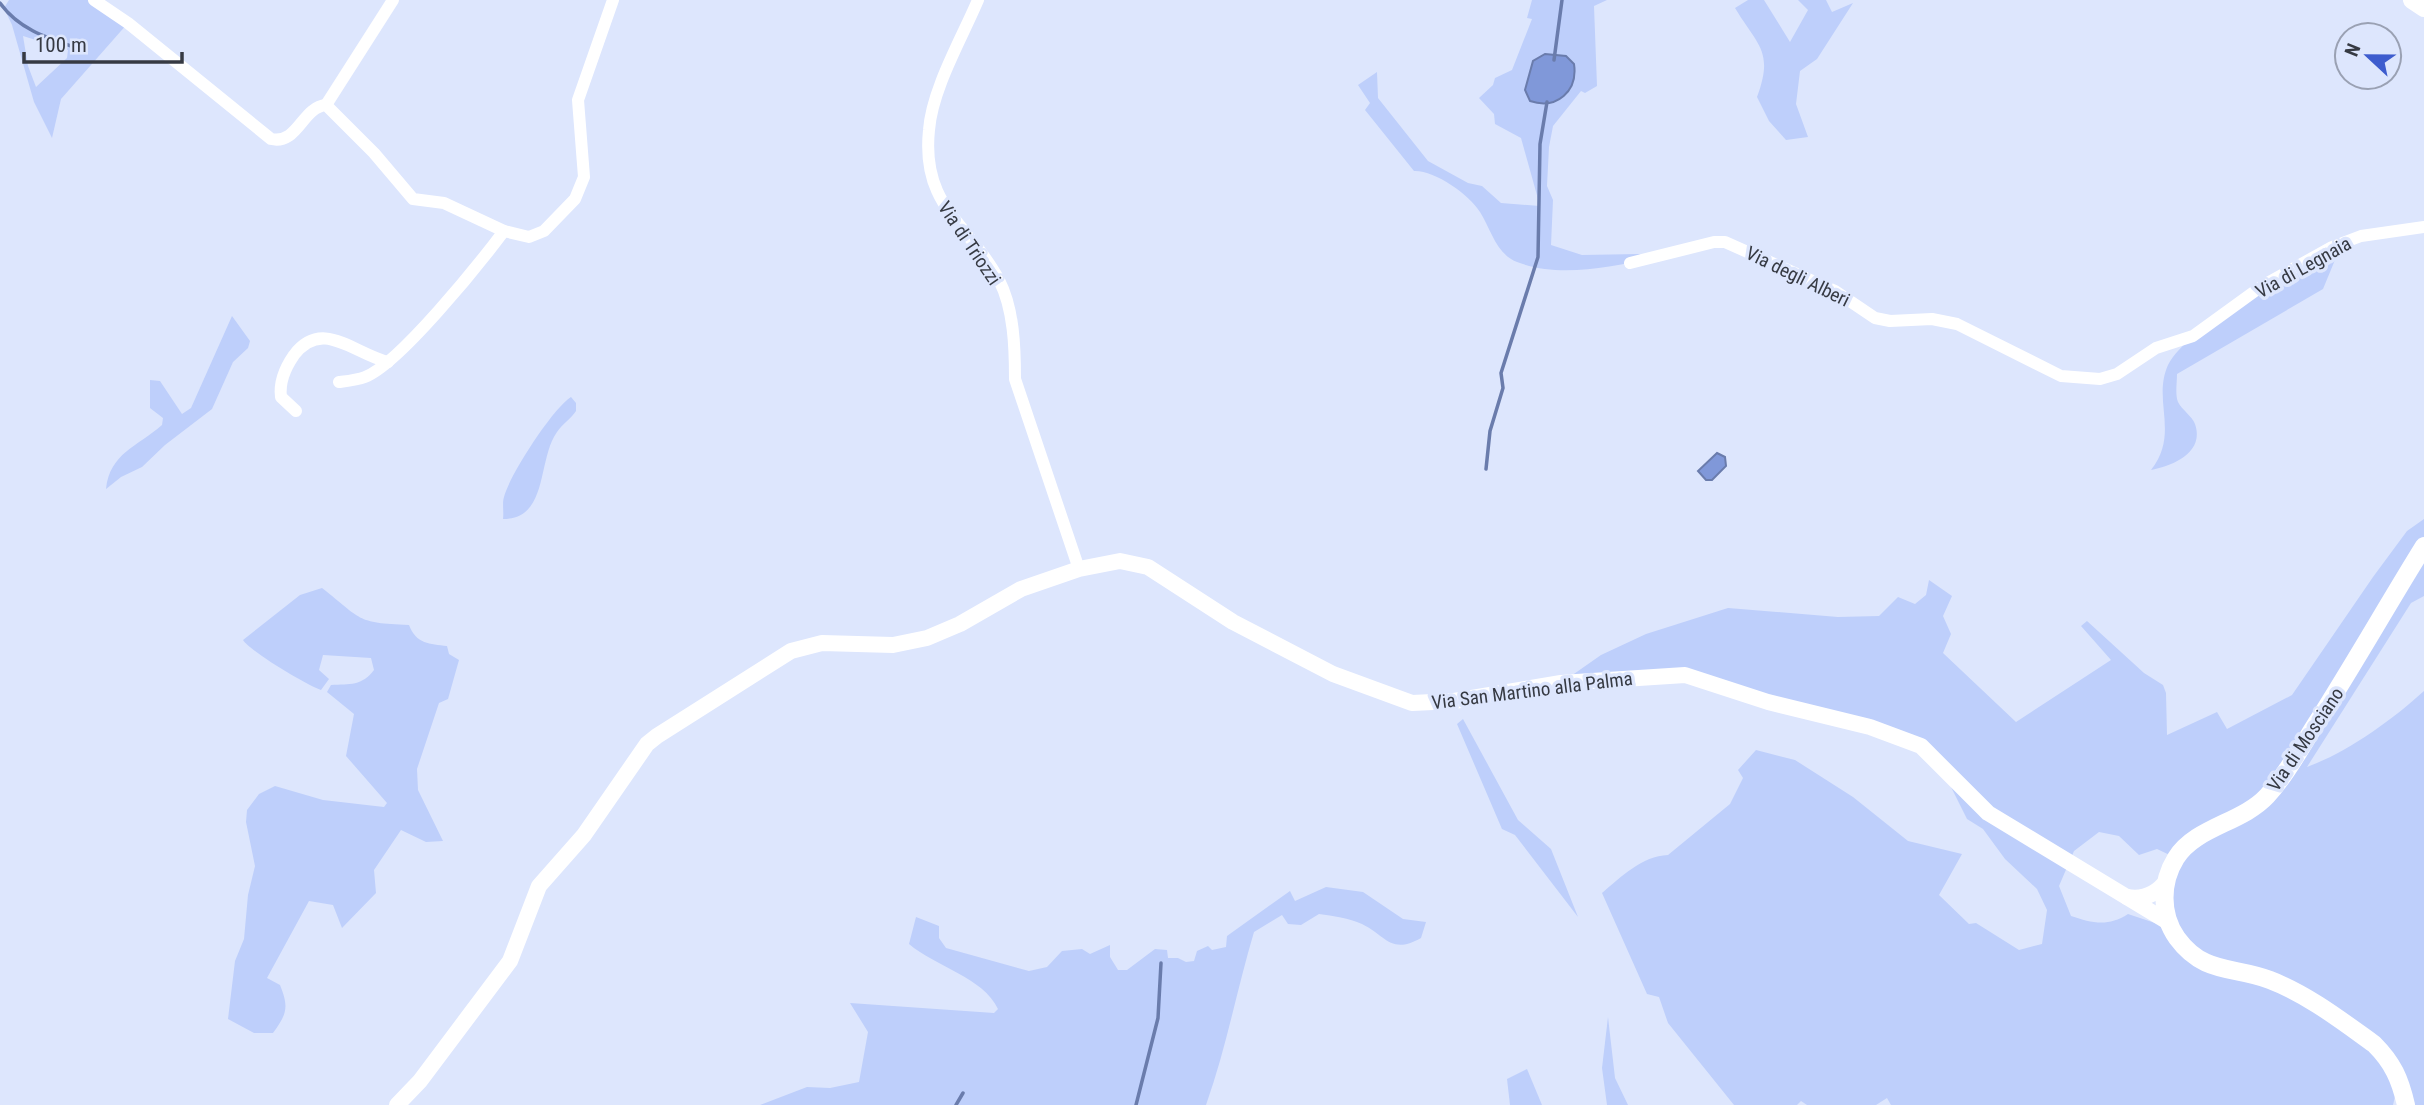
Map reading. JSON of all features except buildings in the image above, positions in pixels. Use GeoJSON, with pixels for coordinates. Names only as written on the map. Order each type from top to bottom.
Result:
{"type":"FeatureCollection","features":[{"type":"Feature","properties":{"kind":"main road"},"geometry":{"type":"LineString","coordinates":[[2412,0],[2424,8]]}},
{"type":"Feature","properties":{"kind":"main road","name":"Via di Mosciano"},"geometry":{"type":"LineString","coordinates":[[2168,922],[2164,900],[2167,880],[2176,858],[2189,842],[2246,814],[2276,785],[2357,661],[2424,545]]}},
{"type":"Feature","properties":{"kind":"main road"},"geometry":{"type":"LineString","coordinates":[[2168,922],[2178,939],[2206,964],[2220,970],[2269,979],[2374,1044],[2388,1058],[2400,1078],[2406,1105]]}},
{"type":"Feature","properties":{"kind":"street"},"geometry":{"type":"LineString","coordinates":[[94,0],[128,23],[271,139],[281,141],[315,108],[326,105],[393,0]]}},
{"type":"Feature","properties":{"kind":"street"},"geometry":{"type":"LineString","coordinates":[[326,105],[366,144],[413,199],[444,203],[504,231],[529,237],[544,231],[581,187],[583,177],[578,100],[613,0]]}},
{"type":"Feature","properties":{"kind":"street","name":"Via di Triozzi"},"geometry":{"type":"LineString","coordinates":[[978,0],[933,107],[929,130],[932,167],[939,200],[1000,282],[1017,357],[1015,379],[1079,569]]}},
{"type":"Feature","properties":{"kind":"street","name":"Via di Legnaia"},"geometry":{"type":"LineString","coordinates":[[2193,336],[2262,286],[2332,247],[2361,236],[2424,227]]}},
{"type":"Feature","properties":{"kind":"street"},"geometry":{"type":"LineString","coordinates":[[339,382],[366,377],[388,362],[475,270],[504,231]]}},
{"type":"Feature","properties":{"kind":"street","name":"Via degli Alberi"},"geometry":{"type":"LineString","coordinates":[[1630,263],[1714,242],[1725,242],[1835,291],[1875,318],[1890,321],[1931,319],[1957,324],[2061,376],[2100,379],[2117,374],[2156,348],[2193,336]]}},
{"type":"Feature","properties":{"kind":"street"},"geometry":{"type":"LineString","coordinates":[[296,411],[281,397],[279,384],[290,360],[304,342],[318,337],[337,340],[355,351],[388,362]]}},
{"type":"Feature","properties":{"kind":"street","name":"Via San Martino alla Palma"},"geometry":{"type":"LineString","coordinates":[[397,1105],[420,1081],[510,961],[539,886],[584,835],[647,744],[657,736],[791,652],[822,643],[892,645],[927,638],[960,624],[1021,589],[1099,563],[1134,562],[1162,575],[1233,622],[1333,674],[1412,703],[1454,701],[1561,683],[1685,675],[1768,702],[1870,727],[1921,746],[1988,813],[2168,922]]}},
{"type":"Feature","properties":{"kind":"street"},"geometry":{"type":"LineString","coordinates":[[2121,895],[2142,898],[2156,893],[2167,880]]}},
{"type":"Feature","properties":{"kind":"shaded area"},"geometry":{"type":"Polygon","coordinates":[[[9,0],[94,0],[128,23],[61,99],[52,138],[34,102],[12,25],[4,8],[9,0]],[[23,36],[28,66],[36,87],[67,58],[68,50],[23,36]]]}},
{"type":"Feature","properties":{"kind":"shaded area"},"geometry":{"type":"Polygon","coordinates":[[[1532,0],[1607,0],[1594,6],[1597,86],[1585,93],[1581,91],[1553,126],[1547,186],[1553,200],[1551,245],[1582,255],[1639,254],[1650,259],[1584,270],[1549,269],[1517,262],[1499,247],[1480,212],[1468,198],[1431,174],[1414,171],[1365,110],[1370,103],[1358,85],[1377,72],[1378,98],[1428,161],[1468,183],[1482,186],[1501,203],[1540,206],[1521,138],[1495,124],[1494,114],[1479,98],[1493,85],[1495,78],[1512,70],[1532,19],[1527,18],[1532,0]]]}},
{"type":"Feature","properties":{"kind":"shaded area"},"geometry":{"type":"Polygon","coordinates":[[[1748,0],[1764,0],[1790,42],[1808,10],[1798,0],[1826,0],[1832,12],[1853,3],[1817,59],[1800,71],[1796,104],[1808,137],[1786,140],[1769,121],[1757,97],[1762,82],[1764,59],[1757,41],[1735,8],[1748,0]]]}},
{"type":"Feature","properties":{"kind":"shaded area"},"geometry":{"type":"Polygon","coordinates":[[[1545,54],[1566,56],[1574,64],[1573,82],[1564,96],[1557,100],[1549,103],[1530,101],[1525,90],[1533,61],[1545,54]]]}},
{"type":"Feature","properties":{"kind":"shaded area"},"geometry":{"type":"Polygon","coordinates":[[[2342,243],[2323,289],[2177,374],[2177,399],[2195,424],[2195,443],[2185,456],[2177,461],[2151,470],[2164,443],[2164,378],[2176,353],[2193,336],[2342,243]]]}},
{"type":"Feature","properties":{"kind":"shaded area"},"geometry":{"type":"Polygon","coordinates":[[[232,316],[250,341],[248,348],[233,362],[212,409],[165,445],[142,467],[121,477],[106,489],[113,467],[119,459],[162,425],[163,418],[150,408],[150,380],[160,381],[182,414],[191,408],[232,316]]]}},
{"type":"Feature","properties":{"kind":"shaded area"},"geometry":{"type":"Polygon","coordinates":[[[571,397],[576,403],[576,411],[559,429],[551,444],[535,499],[528,509],[518,516],[503,519],[504,497],[514,474],[543,428],[571,397]]]}},
{"type":"Feature","properties":{"kind":"shaded area"},"geometry":{"type":"Polygon","coordinates":[[[1717,453],[1725,457],[1726,466],[1712,480],[1706,480],[1698,471],[1717,453]]]}},
{"type":"Feature","properties":{"kind":"shaded area"},"geometry":{"type":"Polygon","coordinates":[[[2424,519],[2424,596],[2411,603],[2307,767],[2338,753],[2369,734],[2424,691],[2424,1105],[2406,1105],[2399,1080],[2393,1105],[1891,1105],[1887,1098],[1876,1105],[1807,1105],[1801,1101],[1797,1105],[1734,1105],[1668,1023],[1659,997],[1647,994],[1602,893],[1641,863],[1668,855],[1730,804],[1743,778],[1738,770],[1756,750],[1795,760],[1853,797],[1908,841],[1962,854],[1939,895],[1969,924],[1976,923],[2019,950],[2042,944],[2047,910],[2037,889],[2005,859],[1983,829],[1967,819],[1936,757],[1712,682],[1561,683],[1601,655],[1646,634],[1728,608],[1838,617],[1879,616],[1898,597],[1915,604],[1926,595],[1929,580],[1952,596],[1943,616],[1951,634],[1943,653],[2016,722],[2111,660],[2081,626],[2087,621],[2144,673],[2163,685],[2166,693],[2167,735],[2217,712],[2227,729],[2292,695],[2407,531],[2424,519]],[[2099,832],[2074,851],[2059,886],[2071,916],[2107,922],[2128,914],[2167,927],[2176,858],[2157,849],[2139,855],[2119,836],[2099,832]]]}},
{"type":"Feature","properties":{"kind":"shaded area"},"geometry":{"type":"Polygon","coordinates":[[[322,588],[360,617],[378,623],[409,625],[420,639],[447,646],[449,654],[459,660],[448,699],[439,703],[417,769],[418,790],[443,841],[426,842],[401,830],[374,870],[376,893],[342,928],[333,905],[309,901],[267,978],[280,985],[285,999],[284,1015],[273,1033],[254,1033],[228,1019],[235,961],[244,939],[248,895],[255,866],[246,822],[247,810],[259,794],[275,786],[323,800],[384,807],[387,803],[346,756],[354,714],[327,692],[331,685],[355,683],[365,679],[374,670],[371,658],[323,655],[319,670],[329,679],[321,690],[268,660],[243,640],[300,595],[322,588]]]}},
{"type":"Feature","properties":{"kind":"shaded area"},"geometry":{"type":"Polygon","coordinates":[[[1463,719],[1518,820],[1551,849],[1578,917],[1515,835],[1502,829],[1457,724],[1463,719]]]}},
{"type":"Feature","properties":{"kind":"shaded area"},"geometry":{"type":"Polygon","coordinates":[[[1326,887],[1363,892],[1403,919],[1426,922],[1421,938],[1411,943],[1395,944],[1357,922],[1319,914],[1301,925],[1288,924],[1282,915],[1254,932],[1206,1105],[760,1105],[807,1087],[830,1088],[859,1082],[868,1032],[850,1003],[994,1013],[998,1009],[991,998],[970,980],[909,944],[916,917],[939,926],[939,938],[946,948],[1029,971],[1047,967],[1062,951],[1082,949],[1090,954],[1110,945],[1110,957],[1118,970],[1127,970],[1155,949],[1167,950],[1168,958],[1194,961],[1197,951],[1208,946],[1212,950],[1226,947],[1227,936],[1290,891],[1295,901],[1326,887]]]}},
{"type":"Feature","properties":{"kind":"shaded area"},"geometry":{"type":"Polygon","coordinates":[[[1608,1017],[1615,1078],[1628,1105],[1607,1105],[1602,1068],[1608,1017]]]}},
{"type":"Feature","properties":{"kind":"shaded area"},"geometry":{"type":"Polygon","coordinates":[[[1527,1069],[1542,1105],[1510,1105],[1507,1079],[1527,1069]]]}},
{"type":"Feature","properties":{"kind":"waterway"},"geometry":{"type":"LineString","coordinates":[[1554,60],[1562,0]]}},
{"type":"Feature","properties":{"kind":"waterway"},"geometry":{"type":"LineString","coordinates":[[0,3],[8,13],[27,27],[48,38],[83,50]]}},
{"type":"Feature","properties":{"kind":"waterway"},"geometry":{"type":"LineString","coordinates":[[1486,469],[1490,431],[1503,388],[1501,373],[1538,257],[1540,144],[1547,102]]}},
{"type":"Feature","properties":{"kind":"waterway"},"geometry":{"type":"LineString","coordinates":[[1136,1105],[1158,1018],[1161,963]]}},
{"type":"Feature","properties":{"kind":"waterway"},"geometry":{"type":"LineString","coordinates":[[956,1105],[963,1093]]}}]}
